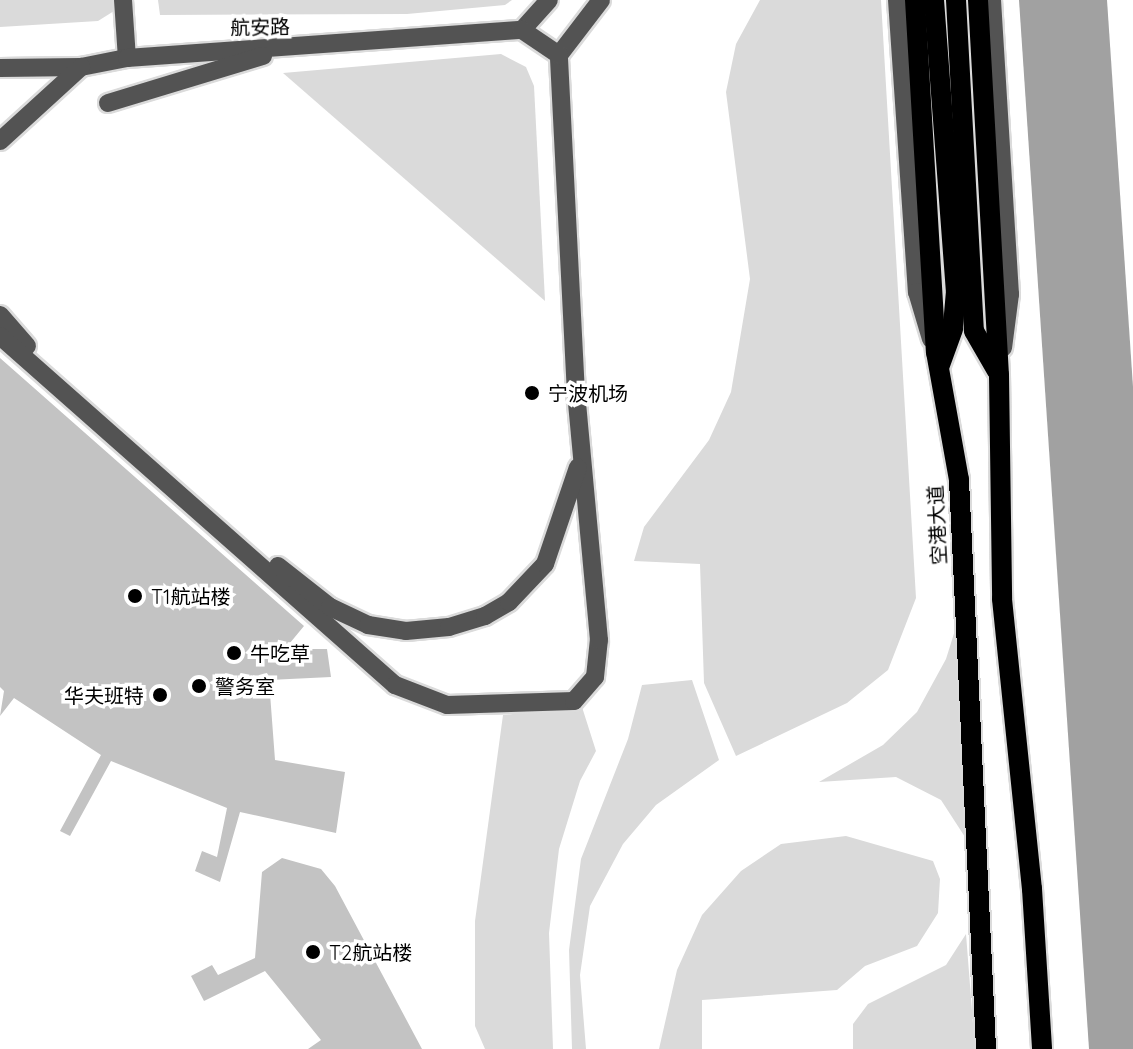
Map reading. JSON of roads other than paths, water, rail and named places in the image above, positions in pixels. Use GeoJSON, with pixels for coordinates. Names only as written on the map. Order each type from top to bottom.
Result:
{"type":"FeatureCollection","features":[{"type":"Feature","properties":{"kind":"main road","name":"空港大道"},"geometry":{"type":"LineString","coordinates":[[915,0],[919,100],[939,367],[959,480],[986,1049]]}},
{"type":"Feature","properties":{"kind":"main road"},"geometry":{"type":"LineString","coordinates":[[934,0],[956,291],[953,329],[939,367]]}},
{"type":"Feature","properties":{"kind":"main road"},"geometry":{"type":"LineString","coordinates":[[956,0],[974,331],[999,375]]}},
{"type":"Feature","properties":{"kind":"main road"},"geometry":{"type":"LineString","coordinates":[[978,0],[999,375],[1002,599],[1032,889],[1042,1049]]}},
{"type":"Feature","properties":{"kind":"street"},"geometry":{"type":"LineString","coordinates":[[123,0],[127,58]]}},
{"type":"Feature","properties":{"kind":"street"},"geometry":{"type":"LineString","coordinates":[[549,0],[522,30],[559,55]]}},
{"type":"Feature","properties":{"kind":"street"},"geometry":{"type":"LineString","coordinates":[[0,336],[395,685],[432,703],[550,705],[574,701],[595,677],[599,640],[581,458],[559,55],[601,0]]}},
{"type":"Feature","properties":{"kind":"street"},"geometry":{"type":"LineString","coordinates":[[897,0],[917,292],[939,367]]}},
{"type":"Feature","properties":{"kind":"street"},"geometry":{"type":"LineString","coordinates":[[992,0],[1010,294],[999,375]]}},
{"type":"Feature","properties":{"kind":"street","name":"航安路"},"geometry":{"type":"LineString","coordinates":[[0,68],[81,67],[127,58],[281,50],[522,30]]}},
{"type":"Feature","properties":{"kind":"street"},"geometry":{"type":"LineString","coordinates":[[108,103],[281,50]]}},
{"type":"Feature","properties":{"kind":"street"},"geometry":{"type":"LineString","coordinates":[[0,141],[48,93],[81,67]]}},
{"type":"Feature","properties":{"kind":"street"},"geometry":{"type":"LineString","coordinates":[[0,315],[63,383],[248,541],[330,607],[368,625],[406,631],[449,627],[485,616],[509,602],[545,564],[560,529],[581,458]]}},
{"type":"Feature","properties":{"kind":"place","name":"宁波机场"},"geometry":{"type":"Point","coordinates":[532,393]}},
{"type":"Feature","properties":{"kind":"place","name":"T1航站楼"},"geometry":{"type":"Point","coordinates":[135,596]}},
{"type":"Feature","properties":{"kind":"place","name":"牛吃草"},"geometry":{"type":"Point","coordinates":[234,653]}},
{"type":"Feature","properties":{"kind":"place","name":"警务室"},"geometry":{"type":"Point","coordinates":[199,686]}},
{"type":"Feature","properties":{"kind":"place","name":"华夫班特"},"geometry":{"type":"Point","coordinates":[160,695]}},
{"type":"Feature","properties":{"kind":"place","name":"T2航站楼"},"geometry":{"type":"Point","coordinates":[313,952]}}]}
